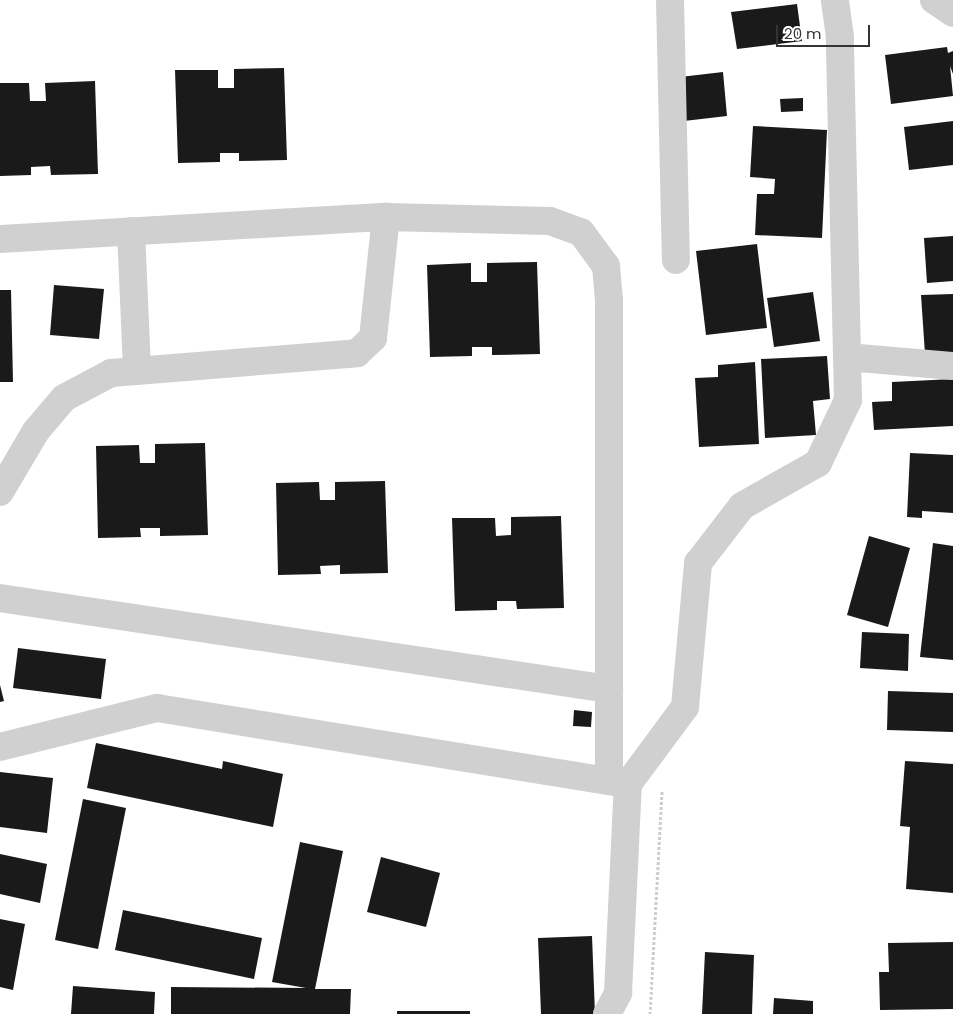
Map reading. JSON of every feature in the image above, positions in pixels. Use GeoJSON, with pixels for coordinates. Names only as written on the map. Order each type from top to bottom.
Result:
{"type":"FeatureCollection","features":[{"type":"Feature","properties":{"kind":"street"},"geometry":{"type":"LineString","coordinates":[[670,0],[676,260]]}},
{"type":"Feature","properties":{"kind":"street"},"geometry":{"type":"LineString","coordinates":[[619,782],[685,707],[698,563],[742,506],[818,463],[848,400],[840,37],[835,0]]}},
{"type":"Feature","properties":{"kind":"street"},"geometry":{"type":"LineString","coordinates":[[934,0],[953,12]]}},
{"type":"Feature","properties":{"kind":"street"},"geometry":{"type":"LineString","coordinates":[[0,492],[36,431],[64,398],[112,374],[357,353],[373,338],[386,217]]}},
{"type":"Feature","properties":{"kind":"street"},"geometry":{"type":"LineString","coordinates":[[0,239],[386,217],[550,221],[581,232],[606,266],[610,300],[609,690],[619,782],[618,993],[607,1014]]}},
{"type":"Feature","properties":{"kind":"street"},"geometry":{"type":"LineString","coordinates":[[131,231],[137,371]]}},
{"type":"Feature","properties":{"kind":"street"},"geometry":{"type":"LineString","coordinates":[[847,357],[953,366]]}},
{"type":"Feature","properties":{"kind":"street"},"geometry":{"type":"LineString","coordinates":[[0,598],[609,690]]}},
{"type":"Feature","properties":{"kind":"street"},"geometry":{"type":"LineString","coordinates":[[0,747],[157,708],[619,782]]}},
{"type":"Feature","properties":{"kind":"path"},"geometry":{"type":"LineString","coordinates":[[650,1014],[662,784]]}},
{"type":"Feature","properties":{"kind":"building"},"geometry":{"type":"Polygon","coordinates":[[[797,4],[802,41],[737,49],[731,12],[797,4]]]}},
{"type":"Feature","properties":{"kind":"building"},"geometry":{"type":"Polygon","coordinates":[[[947,47],[948,53],[953,51],[953,74],[950,66],[953,96],[891,104],[885,55],[947,47]]]}},
{"type":"Feature","properties":{"kind":"building"},"geometry":{"type":"Polygon","coordinates":[[[284,68],[287,160],[239,161],[239,153],[220,153],[220,162],[178,163],[175,70],[218,70],[218,88],[234,88],[234,69],[284,68]]]}},
{"type":"Feature","properties":{"kind":"building"},"geometry":{"type":"Polygon","coordinates":[[[723,72],[727,116],[684,121],[680,77],[723,72]]]}},
{"type":"Feature","properties":{"kind":"building"},"geometry":{"type":"Polygon","coordinates":[[[95,81],[98,174],[51,175],[50,166],[31,167],[31,175],[0,176],[0,83],[29,83],[30,101],[46,101],[45,83],[95,81]]]}},
{"type":"Feature","properties":{"kind":"building"},"geometry":{"type":"Polygon","coordinates":[[[803,98],[803,111],[781,112],[780,99],[803,98]]]}},
{"type":"Feature","properties":{"kind":"building"},"geometry":{"type":"Polygon","coordinates":[[[953,121],[953,165],[909,170],[904,127],[953,121]]]}},
{"type":"Feature","properties":{"kind":"building"},"geometry":{"type":"Polygon","coordinates":[[[753,126],[827,130],[822,238],[755,235],[757,194],[774,194],[775,179],[750,177],[753,126]]]}},
{"type":"Feature","properties":{"kind":"building"},"geometry":{"type":"Polygon","coordinates":[[[953,236],[953,281],[927,283],[924,238],[953,236]]]}},
{"type":"Feature","properties":{"kind":"building"},"geometry":{"type":"Polygon","coordinates":[[[757,244],[767,328],[706,335],[696,251],[757,244]]]}},
{"type":"Feature","properties":{"kind":"building"},"geometry":{"type":"Polygon","coordinates":[[[537,262],[540,354],[492,355],[492,347],[472,347],[472,356],[430,357],[427,265],[471,263],[471,282],[487,282],[487,263],[537,262]]]}},
{"type":"Feature","properties":{"kind":"building"},"geometry":{"type":"Polygon","coordinates":[[[54,285],[104,289],[99,339],[50,335],[54,285]]]}},
{"type":"Feature","properties":{"kind":"building"},"geometry":{"type":"Polygon","coordinates":[[[0,290],[11,290],[13,382],[0,382],[0,290]]]}},
{"type":"Feature","properties":{"kind":"building"},"geometry":{"type":"Polygon","coordinates":[[[813,292],[820,341],[774,347],[767,298],[813,292]]]}},
{"type":"Feature","properties":{"kind":"building"},"geometry":{"type":"Polygon","coordinates":[[[953,294],[953,352],[925,354],[921,295],[953,294]]]}},
{"type":"Feature","properties":{"kind":"building"},"geometry":{"type":"Polygon","coordinates":[[[827,356],[830,399],[813,401],[816,435],[765,438],[761,359],[827,356]]]}},
{"type":"Feature","properties":{"kind":"building"},"geometry":{"type":"Polygon","coordinates":[[[755,362],[759,444],[699,447],[695,378],[718,377],[718,365],[755,362]]]}},
{"type":"Feature","properties":{"kind":"building"},"geometry":{"type":"Polygon","coordinates":[[[953,379],[953,426],[874,430],[872,402],[892,401],[892,382],[953,379]]]}},
{"type":"Feature","properties":{"kind":"building"},"geometry":{"type":"Polygon","coordinates":[[[205,443],[208,535],[160,536],[160,528],[140,528],[141,537],[98,538],[96,446],[139,445],[140,463],[155,463],[155,444],[205,443]]]}},
{"type":"Feature","properties":{"kind":"building"},"geometry":{"type":"Polygon","coordinates":[[[910,453],[953,455],[953,513],[922,511],[922,518],[907,517],[910,453]]]}},
{"type":"Feature","properties":{"kind":"building"},"geometry":{"type":"Polygon","coordinates":[[[385,481],[388,573],[340,574],[340,565],[320,566],[321,574],[278,575],[276,483],[319,482],[320,500],[335,500],[335,482],[385,481]]]}},
{"type":"Feature","properties":{"kind":"building"},"geometry":{"type":"Polygon","coordinates":[[[561,516],[564,608],[517,609],[516,601],[497,601],[497,610],[455,611],[452,518],[495,518],[496,536],[511,535],[511,517],[561,516]]]}},
{"type":"Feature","properties":{"kind":"building"},"geometry":{"type":"Polygon","coordinates":[[[869,536],[910,548],[888,627],[847,615],[869,536]]]}},
{"type":"Feature","properties":{"kind":"building"},"geometry":{"type":"Polygon","coordinates":[[[933,543],[953,546],[953,660],[920,657],[933,543]]]}},
{"type":"Feature","properties":{"kind":"building"},"geometry":{"type":"Polygon","coordinates":[[[862,632],[909,634],[908,671],[860,668],[862,632]]]}},
{"type":"Feature","properties":{"kind":"building"},"geometry":{"type":"Polygon","coordinates":[[[18,648],[106,659],[101,699],[13,688],[18,648]]]}},
{"type":"Feature","properties":{"kind":"building"},"geometry":{"type":"Polygon","coordinates":[[[0,685],[4,701],[0,702],[0,685]]]}},
{"type":"Feature","properties":{"kind":"building"},"geometry":{"type":"Polygon","coordinates":[[[888,691],[953,693],[953,732],[887,730],[888,691]]]}},
{"type":"Feature","properties":{"kind":"building"},"geometry":{"type":"Polygon","coordinates":[[[574,710],[592,712],[591,727],[573,726],[574,710]]]}},
{"type":"Feature","properties":{"kind":"building"},"geometry":{"type":"Polygon","coordinates":[[[96,743],[222,769],[223,761],[283,774],[273,827],[87,788],[96,743]]]}},
{"type":"Feature","properties":{"kind":"building"},"geometry":{"type":"Polygon","coordinates":[[[905,761],[953,764],[953,893],[906,889],[910,827],[900,826],[905,761]]]}},
{"type":"Feature","properties":{"kind":"building"},"geometry":{"type":"Polygon","coordinates":[[[0,772],[53,778],[47,833],[0,827],[0,772]]]}},
{"type":"Feature","properties":{"kind":"building"},"geometry":{"type":"Polygon","coordinates":[[[83,799],[126,808],[98,949],[55,940],[83,799]]]}},
{"type":"Feature","properties":{"kind":"building"},"geometry":{"type":"Polygon","coordinates":[[[300,842],[343,851],[315,989],[351,989],[350,1014],[171,1014],[171,987],[306,988],[272,982],[300,842]]]}},
{"type":"Feature","properties":{"kind":"building"},"geometry":{"type":"Polygon","coordinates":[[[0,854],[47,864],[40,903],[0,894],[0,854]]]}},
{"type":"Feature","properties":{"kind":"building"},"geometry":{"type":"Polygon","coordinates":[[[381,857],[440,873],[426,927],[367,912],[381,857]]]}},
{"type":"Feature","properties":{"kind":"building"},"geometry":{"type":"Polygon","coordinates":[[[123,910],[262,938],[254,979],[115,950],[123,910]]]}},
{"type":"Feature","properties":{"kind":"building"},"geometry":{"type":"Polygon","coordinates":[[[0,919],[25,924],[13,990],[0,987],[0,919]]]}},
{"type":"Feature","properties":{"kind":"building"},"geometry":{"type":"Polygon","coordinates":[[[592,936],[595,1014],[541,1014],[538,938],[592,936]]]}},
{"type":"Feature","properties":{"kind":"building"},"geometry":{"type":"Polygon","coordinates":[[[953,942],[953,1009],[880,1010],[879,972],[889,972],[888,943],[953,942]]]}},
{"type":"Feature","properties":{"kind":"building"},"geometry":{"type":"Polygon","coordinates":[[[705,952],[754,955],[752,1014],[702,1014],[705,952]]]}},
{"type":"Feature","properties":{"kind":"building"},"geometry":{"type":"Polygon","coordinates":[[[73,986],[155,992],[154,1014],[71,1014],[73,986]]]}},
{"type":"Feature","properties":{"kind":"building"},"geometry":{"type":"Polygon","coordinates":[[[774,998],[813,1001],[813,1014],[773,1014],[774,998]]]}},
{"type":"Feature","properties":{"kind":"building"},"geometry":{"type":"Polygon","coordinates":[[[397,1011],[470,1011],[470,1014],[397,1014],[397,1011]]]}}]}
